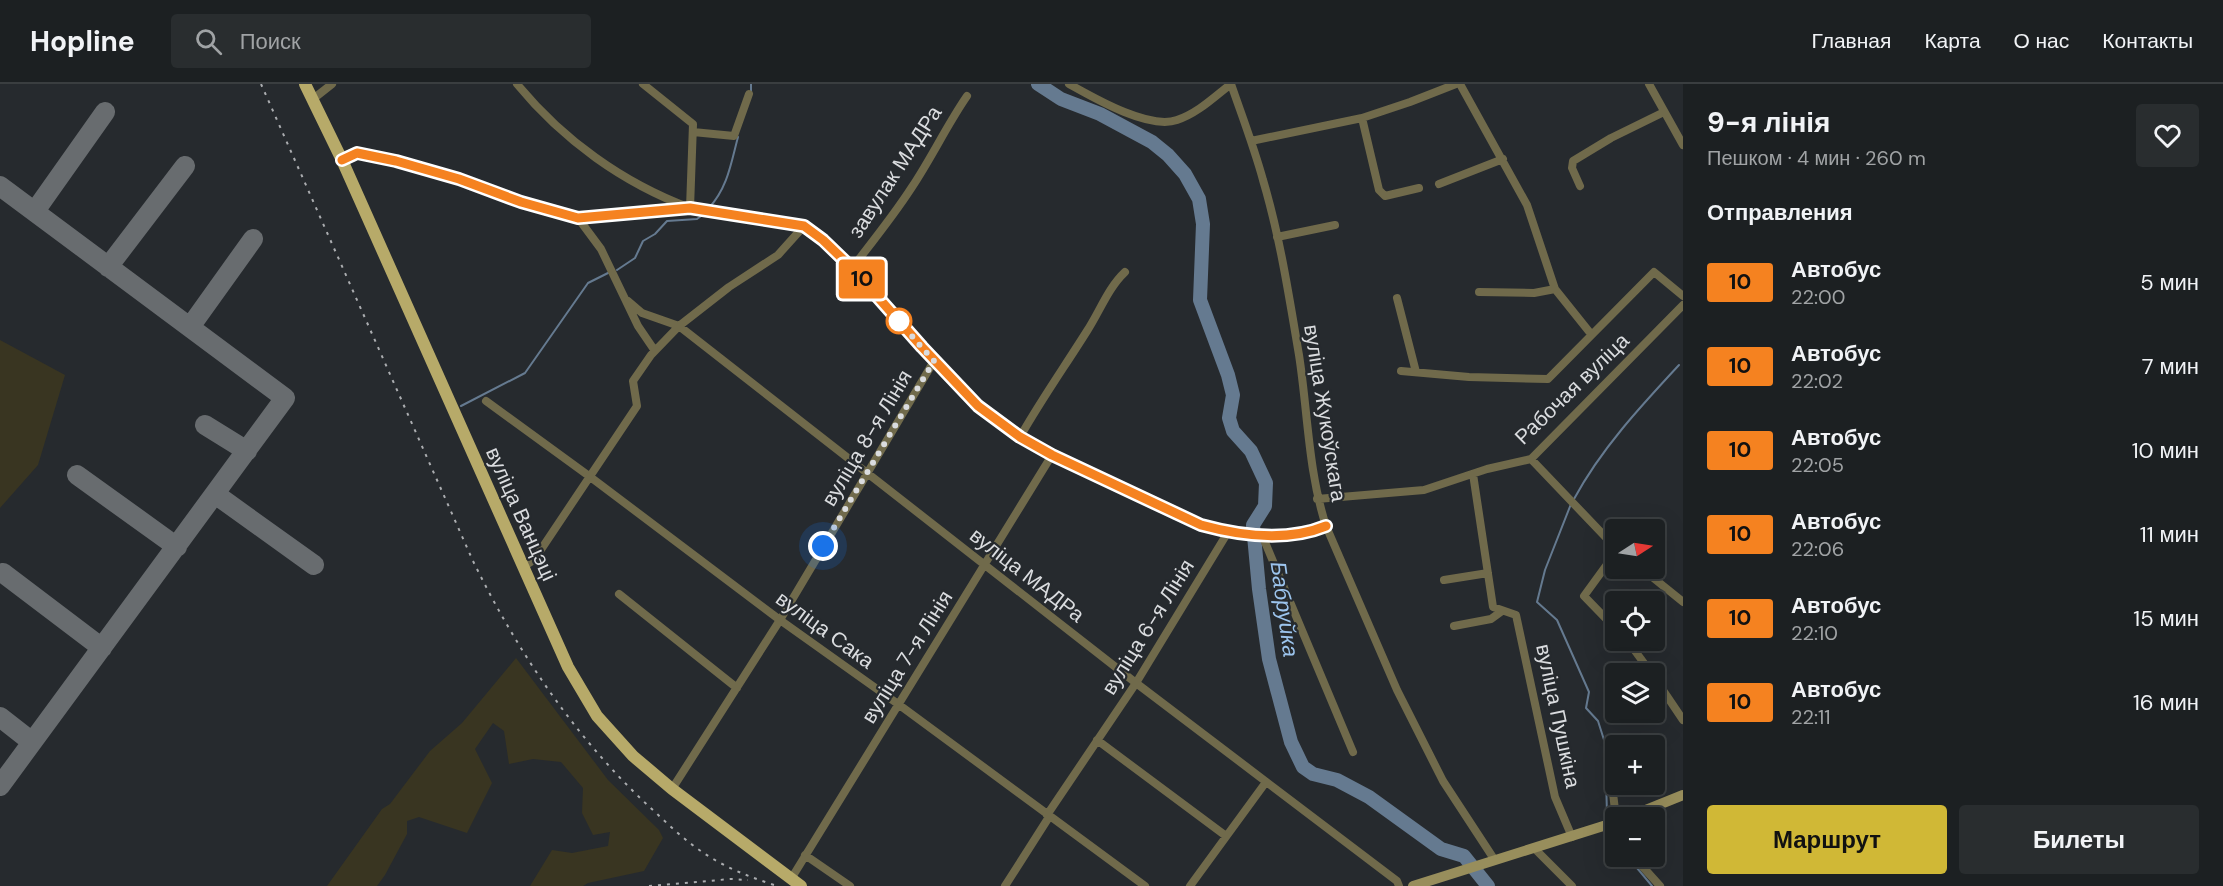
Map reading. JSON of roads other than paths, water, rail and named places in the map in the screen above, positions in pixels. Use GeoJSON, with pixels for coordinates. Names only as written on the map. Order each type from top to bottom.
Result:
{"type":"FeatureCollection","features":[{"type":"Feature","properties":{"kind":"main road","name":"вуліца Ванцэці"},"geometry":{"type":"LineString","coordinates":[[306,84],[568,667],[597,716],[633,756],[672,789],[796,883]]}},
{"type":"Feature","properties":{"kind":"main road"},"geometry":{"type":"LineString","coordinates":[[1653,807],[1683,795]]}},
{"type":"Feature","properties":{"kind":"main road"},"geometry":{"type":"LineString","coordinates":[[1413,886],[1605,825]]}},
{"type":"Feature","properties":{"kind":"street"},"geometry":{"type":"LineString","coordinates":[[313,99],[332,84]]}},
{"type":"Feature","properties":{"kind":"street"},"geometry":{"type":"LineString","coordinates":[[518,84],[539,111],[575,143],[621,175],[665,199],[690,208],[804,226],[823,240],[852,268],[934,361],[978,406],[1020,437],[1052,455],[1201,525],[1228,532],[1262,535],[1306,534],[1326,526]]}},
{"type":"Feature","properties":{"kind":"street"},"geometry":{"type":"LineString","coordinates":[[643,84],[693,124],[690,208]]}},
{"type":"Feature","properties":{"kind":"street"},"geometry":{"type":"LineString","coordinates":[[1069,84],[1122,112],[1151,121],[1175,121],[1196,111],[1231,84]]}},
{"type":"Feature","properties":{"kind":"street","name":"вуліца Жукоўскага"},"geometry":{"type":"LineString","coordinates":[[1231,84],[1264,181],[1287,281],[1301,369],[1311,466],[1317,499],[1326,526],[1396,690],[1443,781],[1494,859]]}},
{"type":"Feature","properties":{"kind":"street"},"geometry":{"type":"LineString","coordinates":[[1251,141],[1362,118],[1458,84],[1503,159],[1527,205],[1555,289],[1591,334]]}},
{"type":"Feature","properties":{"kind":"street"},"geometry":{"type":"LineString","coordinates":[[1649,84],[1683,145]]}},
{"type":"Feature","properties":{"kind":"street"},"geometry":{"type":"LineString","coordinates":[[693,132],[734,136],[749,94]]}},
{"type":"Feature","properties":{"kind":"street","name":"завулак МАДРа"},"geometry":{"type":"LineString","coordinates":[[852,268],[914,185],[942,133],[967,96]]}},
{"type":"Feature","properties":{"kind":"street"},"geometry":{"type":"LineString","coordinates":[[1580,186],[1572,168],[1573,161],[1611,138],[1664,112]]}},
{"type":"Feature","properties":{"kind":"street"},"geometry":{"type":"LineString","coordinates":[[1362,118],[1379,190],[1385,196],[1419,188]]}},
{"type":"Feature","properties":{"kind":"street"},"geometry":{"type":"LineString","coordinates":[[342,160],[357,153],[396,161],[578,218],[690,208]]}},
{"type":"Feature","properties":{"kind":"street"},"geometry":{"type":"LineString","coordinates":[[1439,184],[1503,159]]}},
{"type":"Feature","properties":{"kind":"street"},"geometry":{"type":"LineString","coordinates":[[578,218],[601,249],[628,301],[638,326],[655,351]]}},
{"type":"Feature","properties":{"kind":"street"},"geometry":{"type":"LineString","coordinates":[[1277,237],[1335,225]]}},
{"type":"Feature","properties":{"kind":"street"},"geometry":{"type":"LineString","coordinates":[[524,567],[534,560],[637,406],[633,381],[655,351],[679,326],[729,287],[778,255],[804,226]]}},
{"type":"Feature","properties":{"kind":"street"},"geometry":{"type":"LineString","coordinates":[[1020,437],[1038,404],[1089,329],[1114,282],[1125,272]]}},
{"type":"Feature","properties":{"kind":"street"},"geometry":{"type":"LineString","coordinates":[[1401,371],[1469,377],[1548,379],[1654,272],[1683,296]]}},
{"type":"Feature","properties":{"kind":"street"},"geometry":{"type":"LineString","coordinates":[[1479,292],[1534,293],[1555,289]]}},
{"type":"Feature","properties":{"kind":"street"},"geometry":{"type":"LineString","coordinates":[[1397,298],[1416,372]]}},
{"type":"Feature","properties":{"kind":"street","name":"вуліца МАДРа"},"geometry":{"type":"LineString","coordinates":[[628,301],[642,313],[679,326],[1400,886]]}},
{"type":"Feature","properties":{"kind":"street","name":"Рабочая вуліца"},"geometry":{"type":"LineString","coordinates":[[1317,499],[1424,490],[1531,459],[1683,305]]}},
{"type":"Feature","properties":{"kind":"street","name":"вуліца 8-я Лінія"},"geometry":{"type":"LineString","coordinates":[[672,789],[780,620],[934,361]]}},
{"type":"Feature","properties":{"kind":"street","name":"вуліца Сака"},"geometry":{"type":"LineString","coordinates":[[486,401],[780,620],[1145,886]]}},
{"type":"Feature","properties":{"kind":"street","name":"вуліца 7-я Лінія"},"geometry":{"type":"LineString","coordinates":[[796,883],[805,855],[986,566],[1052,455]]}},
{"type":"Feature","properties":{"kind":"street"},"geometry":{"type":"LineString","coordinates":[[1531,459],[1605,538]]}},
{"type":"Feature","properties":{"kind":"street"},"geometry":{"type":"LineString","coordinates":[[1473,474],[1493,607],[1502,611]]}},
{"type":"Feature","properties":{"kind":"street","name":"вуліца 6-я Лінія"},"geometry":{"type":"LineString","coordinates":[[1005,886],[1097,740],[1136,683],[1228,532]]}},
{"type":"Feature","properties":{"kind":"street"},"geometry":{"type":"LineString","coordinates":[[1262,535],[1353,752]]}},
{"type":"Feature","properties":{"kind":"street"},"geometry":{"type":"LineString","coordinates":[[1605,566],[1584,596],[1605,618]]}},
{"type":"Feature","properties":{"kind":"street"},"geometry":{"type":"LineString","coordinates":[[1444,580],[1488,573]]}},
{"type":"Feature","properties":{"kind":"street"},"geometry":{"type":"LineString","coordinates":[[1655,579],[1683,602]]}},
{"type":"Feature","properties":{"kind":"street"},"geometry":{"type":"LineString","coordinates":[[619,594],[737,688]]}},
{"type":"Feature","properties":{"kind":"street"},"geometry":{"type":"LineString","coordinates":[[1454,626],[1491,619],[1502,611]]}},
{"type":"Feature","properties":{"kind":"street","name":"вуліца Пушкіна"},"geometry":{"type":"LineString","coordinates":[[1502,611],[1516,615],[1555,797],[1572,837]]}},
{"type":"Feature","properties":{"kind":"street"},"geometry":{"type":"LineString","coordinates":[[1665,693],[1683,720]]}},
{"type":"Feature","properties":{"kind":"street"},"geometry":{"type":"LineString","coordinates":[[1097,740],[1226,836]]}},
{"type":"Feature","properties":{"kind":"street"},"geometry":{"type":"LineString","coordinates":[[1190,886],[1266,782]]}},
{"type":"Feature","properties":{"kind":"street"},"geometry":{"type":"LineString","coordinates":[[1534,848],[1572,886]]}},
{"type":"Feature","properties":{"kind":"street"},"geometry":{"type":"LineString","coordinates":[[805,855],[850,886]]}},
{"type":"Feature","properties":{"kind":"street"},"geometry":{"type":"LineString","coordinates":[[1643,867],[1660,886]]}},
{"type":"Feature","properties":{"kind":"waterway"},"geometry":{"type":"LineString","coordinates":[[751,84],[751,94]]}},
{"type":"Feature","properties":{"kind":"waterway","name":"Бабруйка"},"geometry":{"type":"LineString","coordinates":[[1038,84],[1061,99],[1100,114],[1152,142],[1168,155],[1185,174],[1199,199],[1203,224],[1200,300],[1228,375],[1233,395],[1229,418],[1233,431],[1251,451],[1266,483],[1265,506],[1253,525],[1259,589],[1269,659],[1291,742],[1303,767],[1313,774],[1337,780],[1369,797],[1441,849],[1464,856],[1488,886]]}},
{"type":"Feature","properties":{"kind":"waterway"},"geometry":{"type":"LineString","coordinates":[[709,208],[725,183],[738,137]]}},
{"type":"Feature","properties":{"kind":"waterway"},"geometry":{"type":"LineString","coordinates":[[617,270],[635,258],[643,241],[655,234],[667,221],[697,219],[704,214]]}},
{"type":"Feature","properties":{"kind":"waterway"},"geometry":{"type":"LineString","coordinates":[[461,406],[525,373],[588,283],[610,272]]}},
{"type":"Feature","properties":{"kind":"waterway"},"geometry":{"type":"LineString","coordinates":[[1574,499],[1609,446],[1679,365]]}},
{"type":"Feature","properties":{"kind":"waterway"},"geometry":{"type":"LineString","coordinates":[[1571,504],[1545,570],[1537,602],[1557,620],[1589,692],[1586,708],[1598,721],[1605,743],[1607,807]]}},
{"type":"Feature","properties":{"kind":"waterway"},"geometry":{"type":"LineString","coordinates":[[1636,867],[1652,886]]}},
{"type":"Feature","properties":{"kind":"railway"},"geometry":{"type":"LineString","coordinates":[[261,84],[473,561],[530,662],[575,726],[600,756],[668,824],[691,844],[715,860],[729,868],[774,885]]}},
{"type":"Feature","properties":{"kind":"railway"},"geometry":{"type":"LineString","coordinates":[[649,886],[731,879],[748,880]]}}]}
